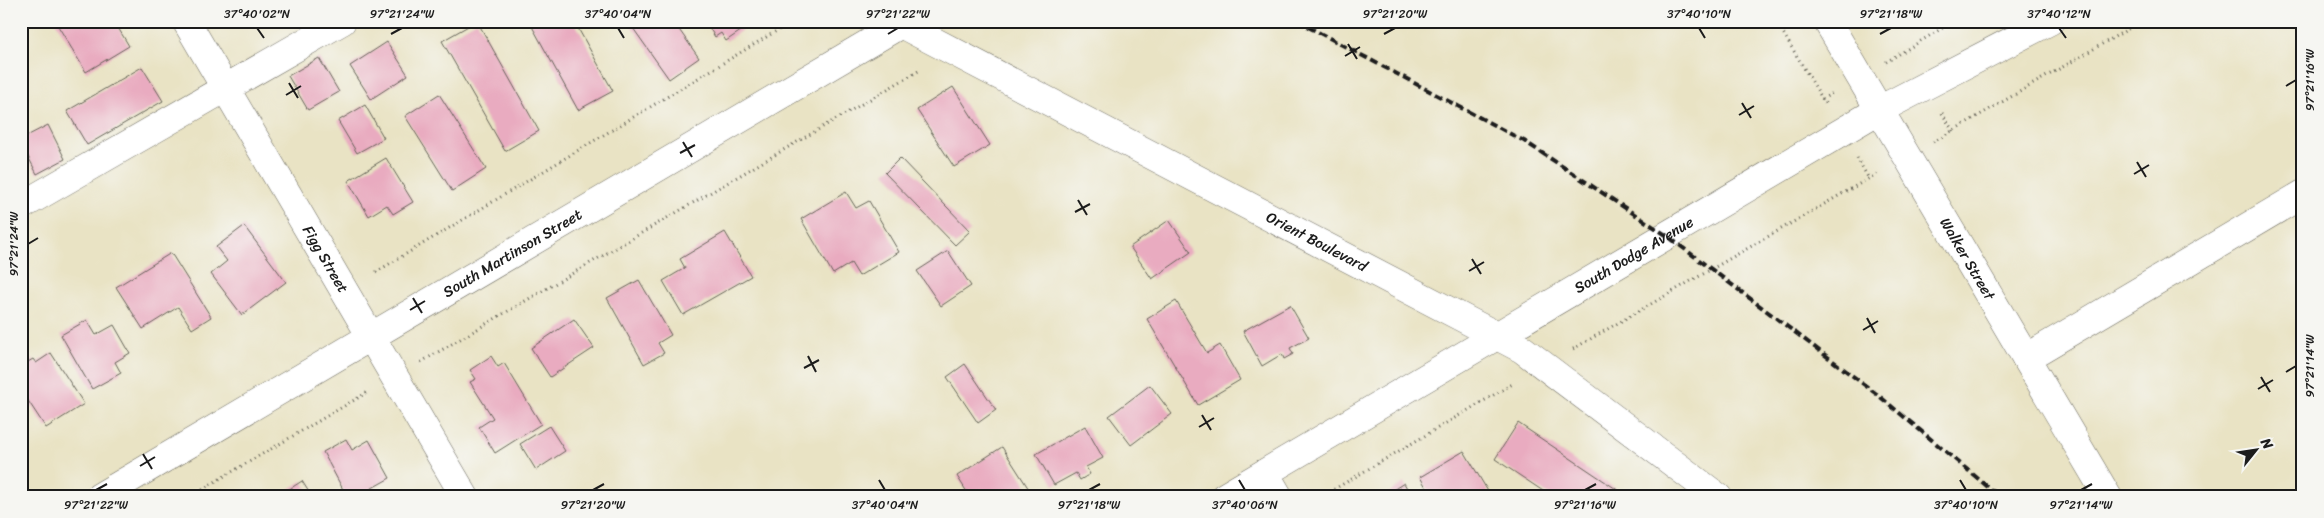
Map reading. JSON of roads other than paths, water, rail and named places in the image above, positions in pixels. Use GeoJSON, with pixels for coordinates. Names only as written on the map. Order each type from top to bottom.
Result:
{"type":"FeatureCollection","features":[{"type":"Feature","properties":{"kind":"street","name":"Figg Street"},"geometry":{"type":"LineString","coordinates":[[186,21],[465,497]]}},
{"type":"Feature","properties":{"kind":"street"},"geometry":{"type":"LineString","coordinates":[[21,206],[342,21]]}},
{"type":"Feature","properties":{"kind":"street","name":"Walker Street"},"geometry":{"type":"LineString","coordinates":[[1827,21],[2108,497]]}},
{"type":"Feature","properties":{"kind":"street","name":"South Dodge Avenue"},"geometry":{"type":"LineString","coordinates":[[1224,497],[1879,110],[2050,21]]}},
{"type":"Feature","properties":{"kind":"street","name":"Orient Boulevard"},"geometry":{"type":"LineString","coordinates":[[898,23],[1522,349],[1718,497]]}},
{"type":"Feature","properties":{"kind":"street","name":"South Martinson Street"},"geometry":{"type":"LineString","coordinates":[[98,497],[371,337],[898,23]]}},
{"type":"Feature","properties":{"kind":"street"},"geometry":{"type":"LineString","coordinates":[[2026,358],[2303,194]]}},
{"type":"Feature","properties":{"kind":"street"},"geometry":{"type":"LineString","coordinates":[[1265,473],[1279,497]]}},
{"type":"Feature","properties":{"kind":"railway"},"geometry":{"type":"LineString","coordinates":[[1297,21],[1524,141],[1666,235],[1878,395],[2000,497]]}}]}
